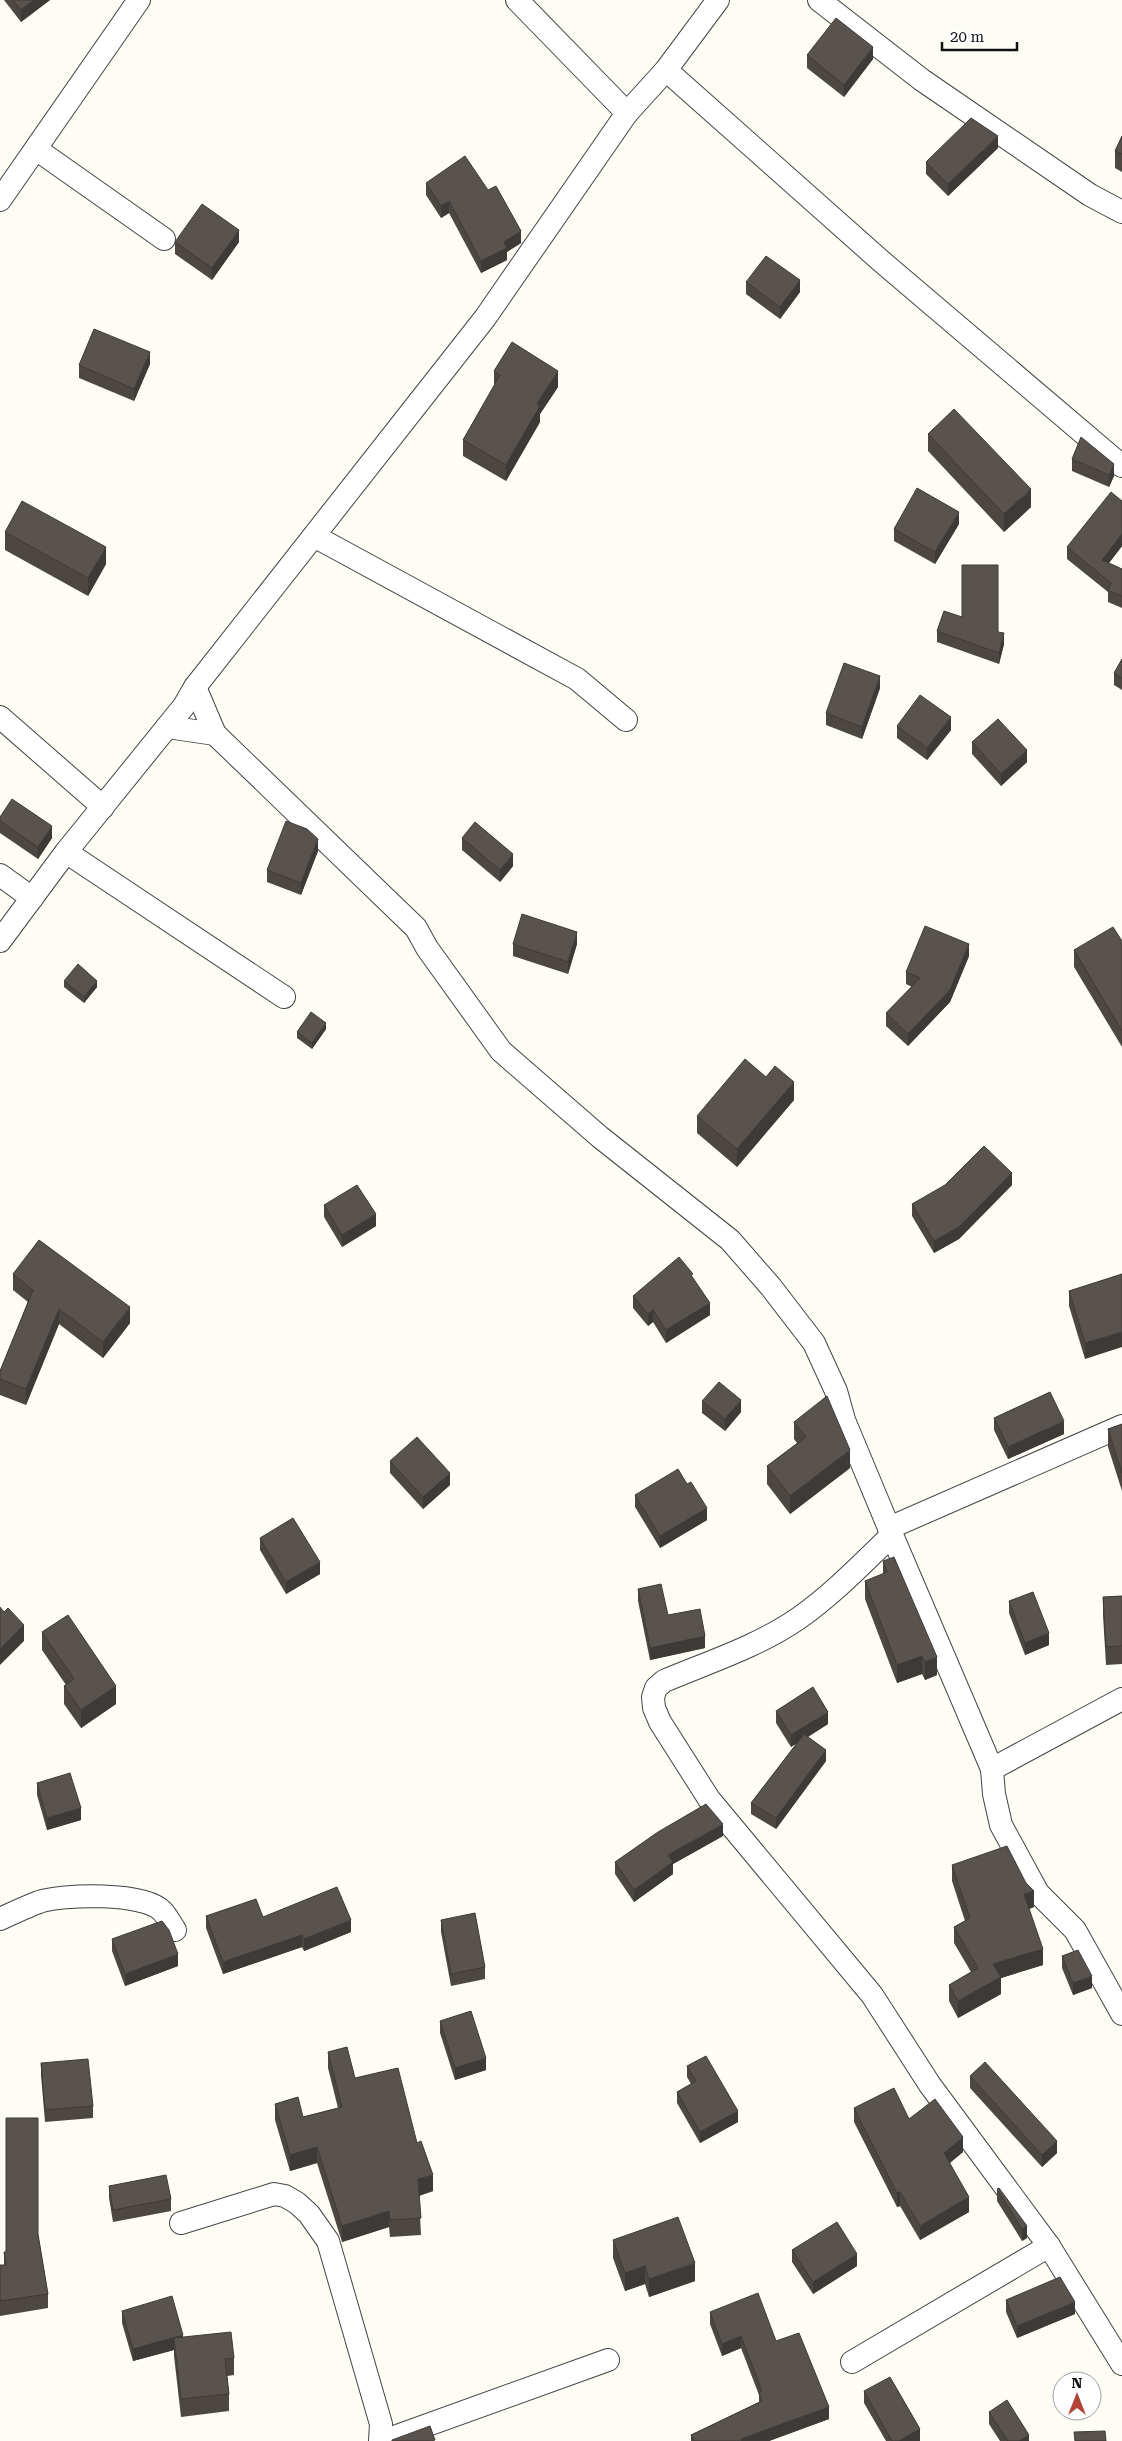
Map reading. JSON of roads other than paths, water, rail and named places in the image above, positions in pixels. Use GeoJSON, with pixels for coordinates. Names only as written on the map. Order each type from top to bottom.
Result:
{"type":"FeatureCollection","features":[{"type":"Feature","properties":{"kind":"street"},"geometry":{"type":"LineString","coordinates":[[0,200],[138,0]]}},
{"type":"Feature","properties":{"kind":"street"},"geometry":{"type":"LineString","coordinates":[[517,0],[627,113]]}},
{"type":"Feature","properties":{"kind":"street"},"geometry":{"type":"LineString","coordinates":[[0,941],[66,852],[184,706],[195,687],[485,318],[627,113],[666,70],[718,0]]}},
{"type":"Feature","properties":{"kind":"street"},"geometry":{"type":"LineString","coordinates":[[819,0],[922,80],[1090,195],[1122,212]]}},
{"type":"Feature","properties":{"kind":"street"},"geometry":{"type":"LineString","coordinates":[[666,70],[881,261],[1122,466]]}},
{"type":"Feature","properties":{"kind":"street"},"geometry":{"type":"LineString","coordinates":[[36,149],[164,239]]}},
{"type":"Feature","properties":{"kind":"street"},"geometry":{"type":"LineString","coordinates":[[314,536],[577,679],[626,720]]}},
{"type":"Feature","properties":{"kind":"street"},"geometry":{"type":"LineString","coordinates":[[195,687],[215,734],[416,928],[427,948],[501,1051],[600,1137],[720,1231],[754,1266],[814,1343],[836,1391],[844,1420],[992,1770],[994,1794],[1001,1825],[1038,1892],[1075,1930],[1122,2014]]}},
{"type":"Feature","properties":{"kind":"street"},"geometry":{"type":"LineString","coordinates":[[0,717],[103,807]]}},
{"type":"Feature","properties":{"kind":"street"},"geometry":{"type":"LineString","coordinates":[[167,727],[215,734]]}},
{"type":"Feature","properties":{"kind":"street"},"geometry":{"type":"LineString","coordinates":[[66,852],[284,997]]}},
{"type":"Feature","properties":{"kind":"street"},"geometry":{"type":"LineString","coordinates":[[0,875],[32,898]]}},
{"type":"Feature","properties":{"kind":"street"},"geometry":{"type":"LineString","coordinates":[[1122,1426],[891,1531],[836,1590],[797,1620],[751,1644],[664,1681],[656,1688],[653,1697],[654,1708],[660,1722],[709,1799],[872,1996],[930,2085],[1049,2246],[1122,2364]]}},
{"type":"Feature","properties":{"kind":"street"},"geometry":{"type":"LineString","coordinates":[[992,1770],[1122,1699]]}},
{"type":"Feature","properties":{"kind":"street"},"geometry":{"type":"LineString","coordinates":[[0,1919],[40,1902],[56,1899],[115,1897],[144,1900],[162,1910],[175,1930]]}},
{"type":"Feature","properties":{"kind":"street"},"geometry":{"type":"LineString","coordinates":[[181,2223],[274,2194],[285,2196],[309,2214],[328,2241],[380,2424],[381,2441],[608,2360]]}},
{"type":"Feature","properties":{"kind":"street"},"geometry":{"type":"LineString","coordinates":[[852,2362],[1049,2246]]}}]}
